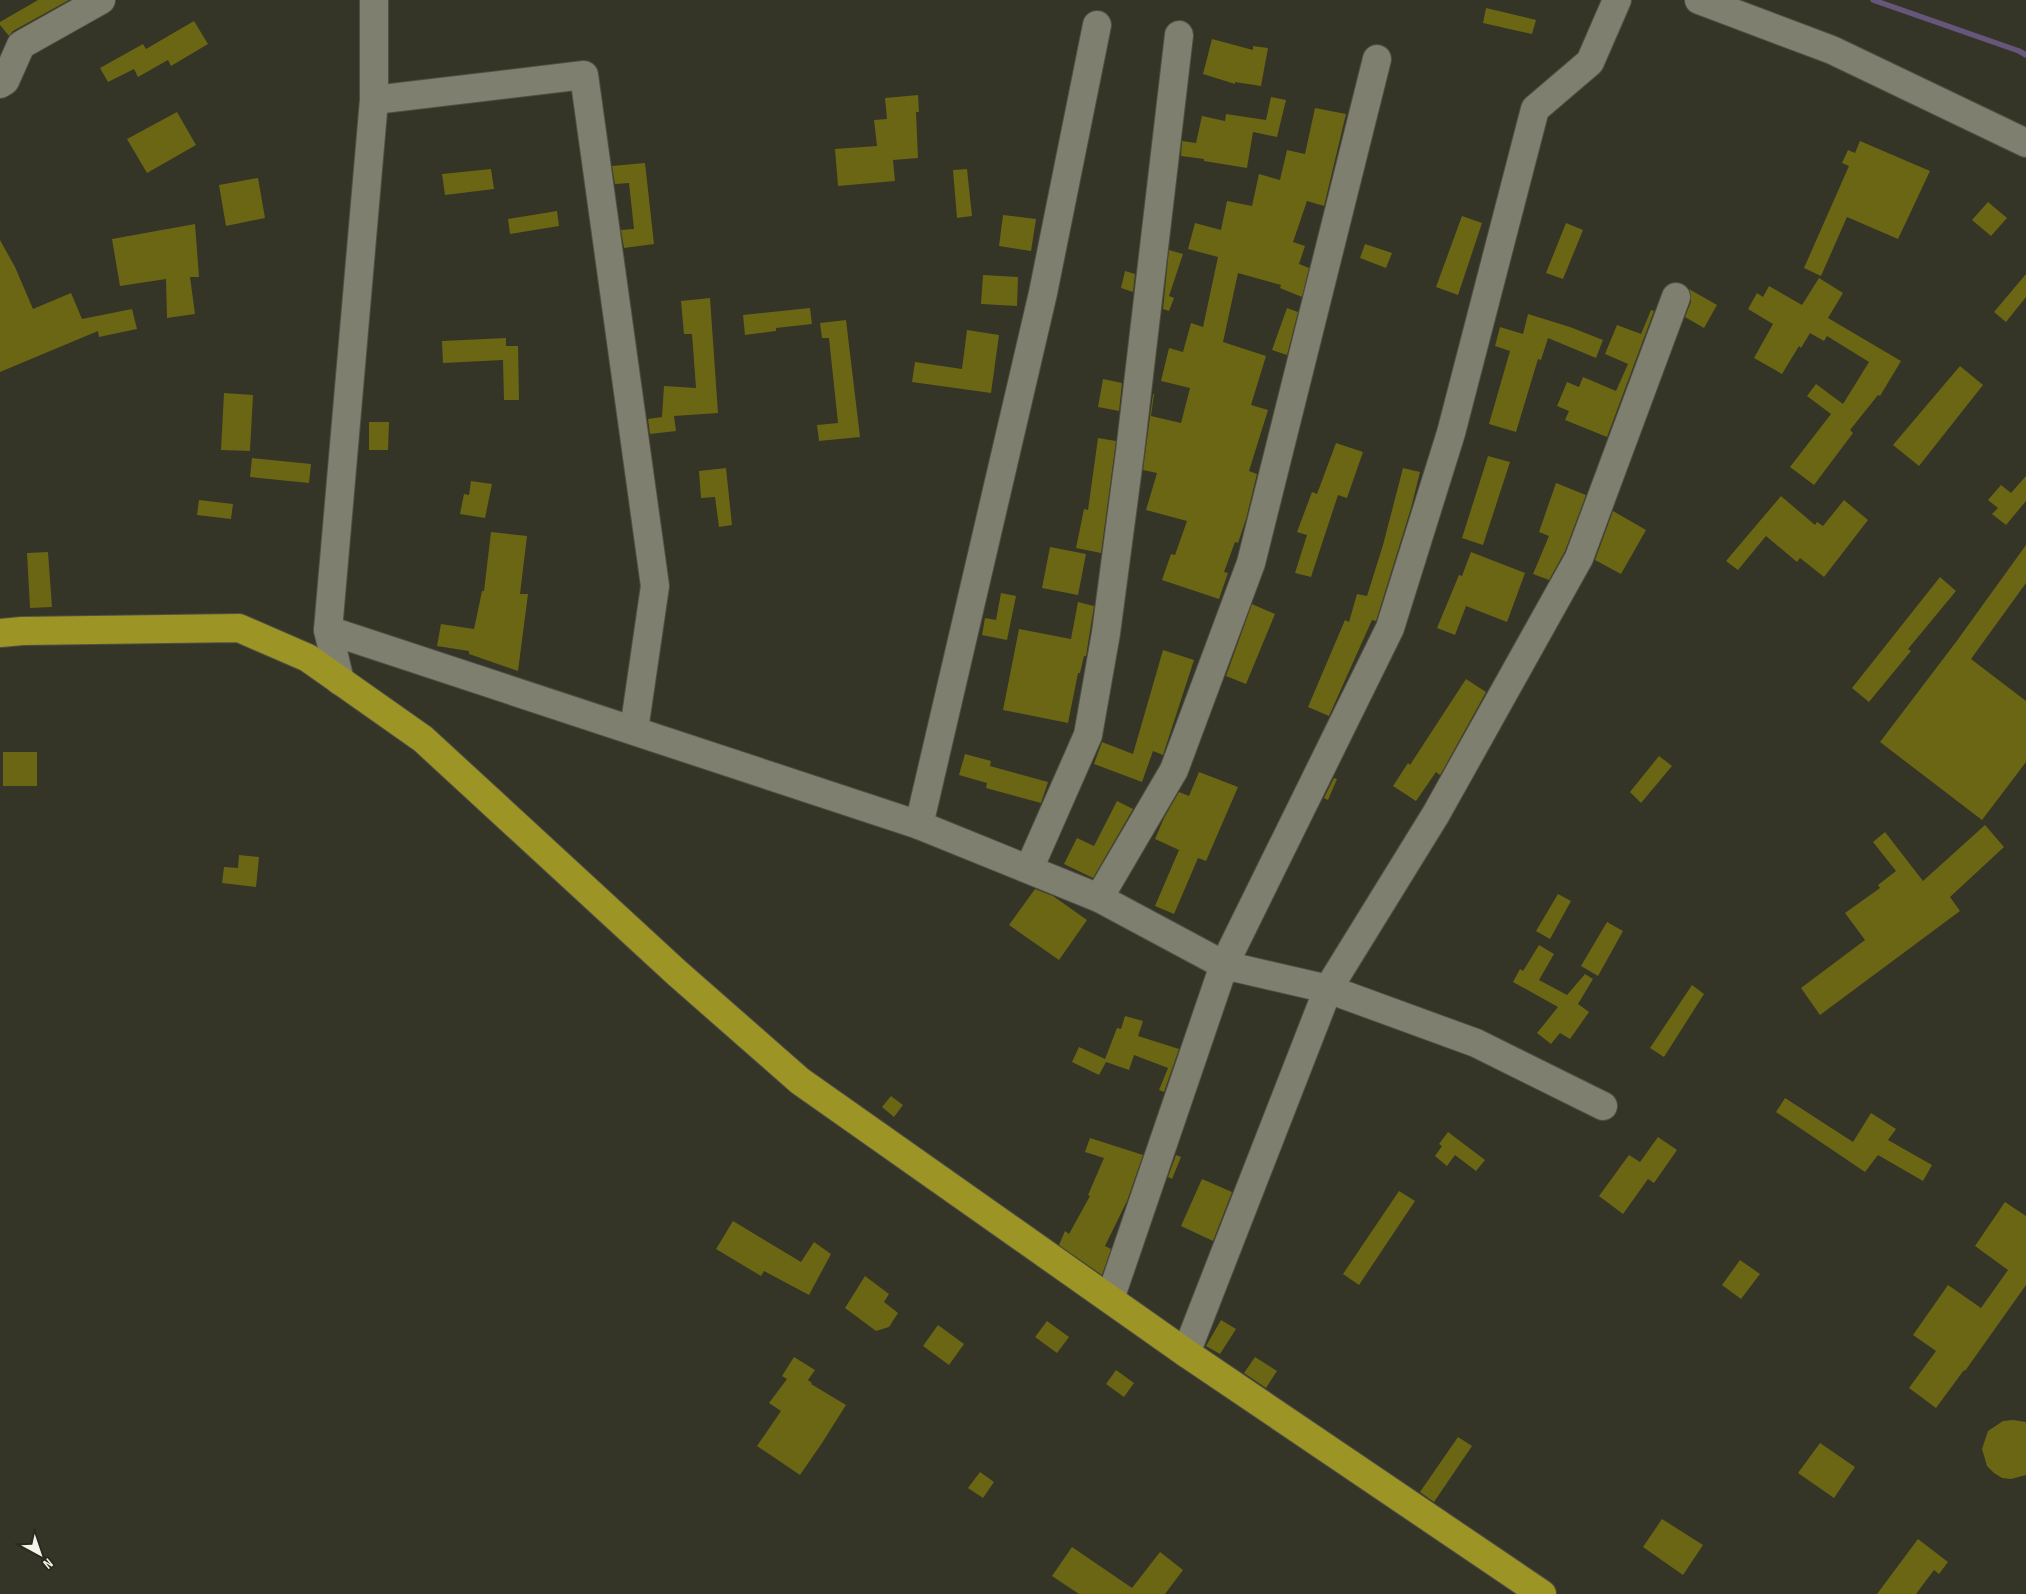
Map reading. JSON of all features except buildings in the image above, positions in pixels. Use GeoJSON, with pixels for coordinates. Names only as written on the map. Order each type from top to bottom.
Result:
{"type":"FeatureCollection","features":[{"type":"Feature","properties":{"kind":"highway"},"geometry":{"type":"LineString","coordinates":[[0,633],[22,631],[239,628],[308,658],[423,739],[677,973],[800,1081],[1006,1228],[1186,1353],[1542,1594]]}},
{"type":"Feature","properties":{"kind":"street"},"geometry":{"type":"LineString","coordinates":[[0,84],[5,80],[21,45],[101,0]]}},
{"type":"Feature","properties":{"kind":"street"},"geometry":{"type":"LineString","coordinates":[[340,680],[328,630],[374,100],[374,0]]}},
{"type":"Feature","properties":{"kind":"street"},"geometry":{"type":"LineString","coordinates":[[1110,1299],[1224,965],[1390,628],[1451,433],[1535,109],[1590,62],[1617,0]]}},
{"type":"Feature","properties":{"kind":"street"},"geometry":{"type":"LineString","coordinates":[[1699,0],[1832,50],[2026,143]]}},
{"type":"Feature","properties":{"kind":"street"},"geometry":{"type":"LineString","coordinates":[[919,825],[1043,293],[1097,25]]}},
{"type":"Feature","properties":{"kind":"street"},"geometry":{"type":"LineString","coordinates":[[1029,869],[1088,735],[1106,633],[1130,452],[1179,35]]}},
{"type":"Feature","properties":{"kind":"street"},"geometry":{"type":"LineString","coordinates":[[1099,898],[1174,770],[1251,563],[1377,59]]}},
{"type":"Feature","properties":{"kind":"street"},"geometry":{"type":"LineString","coordinates":[[374,100],[584,75],[655,586],[634,730]]}},
{"type":"Feature","properties":{"kind":"street"},"geometry":{"type":"LineString","coordinates":[[1186,1353],[1328,989],[1436,814],[1579,558],[1676,297]]}},
{"type":"Feature","properties":{"kind":"street"},"geometry":{"type":"LineString","coordinates":[[328,630],[919,825],[1099,898],[1224,965],[1328,989],[1476,1043],[1603,1106]]}},
{"type":"Feature","properties":{"kind":"waterway"},"geometry":{"type":"LineString","coordinates":[[1873,0],[2026,55]]}}]}
